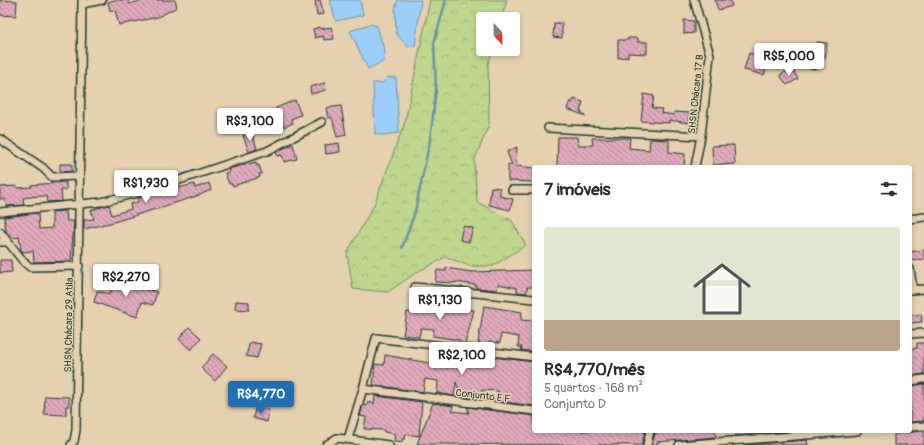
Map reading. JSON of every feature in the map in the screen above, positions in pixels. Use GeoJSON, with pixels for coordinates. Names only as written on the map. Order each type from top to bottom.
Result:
{"type":"FeatureCollection","features":[{"type":"Feature","properties":{"kind":"street"},"geometry":{"type":"LineString","coordinates":[[82,2],[102,0]]}},
{"type":"Feature","properties":{"kind":"street","name":"SHSN Chácara 17 B"},"geometry":{"type":"LineString","coordinates":[[694,0],[710,55],[701,136],[695,165]]}},
{"type":"Feature","properties":{"kind":"street","name":"SHSN Chácara 29 Atila"},"geometry":{"type":"LineString","coordinates":[[71,445],[76,430],[82,2]]}},
{"type":"Feature","properties":{"kind":"street"},"geometry":{"type":"LineString","coordinates":[[0,212],[102,202],[149,190],[267,151],[322,122]]}},
{"type":"Feature","properties":{"kind":"street"},"geometry":{"type":"LineString","coordinates":[[548,128],[701,136]]}},
{"type":"Feature","properties":{"kind":"street"},"geometry":{"type":"LineString","coordinates":[[0,139],[43,168],[52,177],[79,176]]}},
{"type":"Feature","properties":{"kind":"street"},"geometry":{"type":"LineString","coordinates":[[512,190],[532,190]]}},
{"type":"Feature","properties":{"kind":"street"},"geometry":{"type":"LineString","coordinates":[[912,219],[924,217]]}},
{"type":"Feature","properties":{"kind":"street"},"geometry":{"type":"LineString","coordinates":[[0,232],[24,262],[30,267],[79,266]]}},
{"type":"Feature","properties":{"kind":"street"},"geometry":{"type":"LineString","coordinates":[[0,242],[8,242]]}},
{"type":"Feature","properties":{"kind":"street"},"geometry":{"type":"LineString","coordinates":[[415,287],[532,299]]}},
{"type":"Feature","properties":{"kind":"street"},"geometry":{"type":"LineString","coordinates":[[912,290],[924,289]]}},
{"type":"Feature","properties":{"kind":"street"},"geometry":{"type":"LineString","coordinates":[[912,334],[924,333]]}},
{"type":"Feature","properties":{"kind":"street"},"geometry":{"type":"LineString","coordinates":[[348,439],[376,338],[532,357]]}},
{"type":"Feature","properties":{"kind":"street"},"geometry":{"type":"LineString","coordinates":[[912,380],[924,380]]}},
{"type":"Feature","properties":{"kind":"street","name":"Conjunto E F"},"geometry":{"type":"LineString","coordinates":[[363,389],[532,411]]}},
{"type":"Feature","properties":{"kind":"street"},"geometry":{"type":"LineString","coordinates":[[912,427],[924,426]]}},
{"type":"Feature","properties":{"kind":"street"},"geometry":{"type":"LineString","coordinates":[[647,445],[650,433]]}},
{"type":"Feature","properties":{"kind":"street"},"geometry":{"type":"LineString","coordinates":[[679,445],[832,433]]}},
{"type":"Feature","properties":{"kind":"street"},"geometry":{"type":"LineString","coordinates":[[326,445],[337,438],[389,445]]}},
{"type":"Feature","properties":{"kind":"green space"},"geometry":{"type":"Polygon","coordinates":[[[430,0],[507,0],[503,12],[476,12],[476,56],[491,56],[488,64],[489,125],[474,161],[477,202],[512,221],[526,245],[493,266],[470,266],[446,257],[417,272],[388,292],[353,289],[347,253],[374,205],[405,122],[430,0]]]}},
{"type":"Feature","properties":{"kind":"water"},"geometry":{"type":"Polygon","coordinates":[[[330,0],[360,0],[363,15],[336,21],[330,0]]]}},
{"type":"Feature","properties":{"kind":"water"},"geometry":{"type":"Polygon","coordinates":[[[398,0],[421,0],[415,46],[408,47],[396,33],[395,9],[398,0]]]}},
{"type":"Feature","properties":{"kind":"water"},"geometry":{"type":"Polygon","coordinates":[[[370,24],[377,26],[385,53],[384,61],[368,69],[350,31],[370,24]]]}},
{"type":"Feature","properties":{"kind":"water"},"geometry":{"type":"Polygon","coordinates":[[[388,77],[396,78],[399,133],[382,135],[375,134],[373,83],[382,83],[388,77]]]}},
{"type":"Feature","properties":{"kind":"building"},"geometry":{"type":"Polygon","coordinates":[[[0,0],[17,1],[16,16],[0,15],[0,0]]]}},
{"type":"Feature","properties":{"kind":"building"},"geometry":{"type":"Polygon","coordinates":[[[114,0],[128,0],[129,4],[144,0],[175,0],[177,7],[158,17],[119,25],[115,10],[110,11],[108,2],[114,0]]]}},
{"type":"Feature","properties":{"kind":"building"},"geometry":{"type":"Polygon","coordinates":[[[315,0],[320,0],[324,14],[317,15],[315,0]]]}},
{"type":"Feature","properties":{"kind":"building"},"geometry":{"type":"Polygon","coordinates":[[[715,0],[730,0],[732,6],[718,10],[715,0]]]}},
{"type":"Feature","properties":{"kind":"building"},"geometry":{"type":"Polygon","coordinates":[[[684,20],[694,21],[694,33],[684,34],[684,20]]]}},
{"type":"Feature","properties":{"kind":"building"},"geometry":{"type":"Polygon","coordinates":[[[554,23],[562,23],[562,38],[553,37],[554,23]]]}},
{"type":"Feature","properties":{"kind":"building"},"geometry":{"type":"Polygon","coordinates":[[[320,27],[320,29],[331,27],[334,39],[324,40],[323,36],[315,38],[313,29],[320,27]]]}},
{"type":"Feature","properties":{"kind":"building"},"geometry":{"type":"Polygon","coordinates":[[[628,38],[638,38],[638,42],[647,42],[647,54],[628,53],[628,57],[618,58],[618,40],[628,40],[628,38]]]}},
{"type":"Feature","properties":{"kind":"building"},"geometry":{"type":"Polygon","coordinates":[[[817,42],[827,43],[825,59],[818,58],[817,69],[800,67],[803,55],[801,55],[801,49],[817,52],[817,42]]]}},
{"type":"Feature","properties":{"kind":"building"},"geometry":{"type":"Polygon","coordinates":[[[749,53],[769,58],[764,75],[744,70],[749,53]]]}},
{"type":"Feature","properties":{"kind":"building"},"geometry":{"type":"Polygon","coordinates":[[[792,68],[798,79],[787,85],[780,75],[792,68]]]}},
{"type":"Feature","properties":{"kind":"building"},"geometry":{"type":"Polygon","coordinates":[[[325,83],[326,90],[311,94],[310,87],[325,83]]]}},
{"type":"Feature","properties":{"kind":"building"},"geometry":{"type":"Polygon","coordinates":[[[644,94],[654,96],[652,108],[662,109],[661,113],[674,115],[674,112],[690,113],[689,123],[669,120],[669,123],[641,121],[644,94]]]}},
{"type":"Feature","properties":{"kind":"building"},"geometry":{"type":"Polygon","coordinates":[[[574,99],[583,102],[580,111],[586,116],[567,109],[570,101],[572,103],[574,99]]]}},
{"type":"Feature","properties":{"kind":"building"},"geometry":{"type":"Polygon","coordinates":[[[295,100],[301,115],[291,119],[293,123],[284,127],[276,108],[295,100]]]}},
{"type":"Feature","properties":{"kind":"building"},"geometry":{"type":"Polygon","coordinates":[[[341,106],[346,135],[337,137],[333,121],[331,117],[328,118],[326,108],[341,106]]]}},
{"type":"Feature","properties":{"kind":"building"},"geometry":{"type":"Polygon","coordinates":[[[252,132],[257,149],[249,152],[243,135],[252,132]]]}},
{"type":"Feature","properties":{"kind":"building"},"geometry":{"type":"Polygon","coordinates":[[[558,137],[577,137],[578,145],[593,145],[592,138],[630,138],[629,148],[649,150],[650,139],[669,140],[669,152],[685,154],[684,165],[557,165],[558,137]]]}},
{"type":"Feature","properties":{"kind":"building"},"geometry":{"type":"Polygon","coordinates":[[[339,143],[340,152],[326,154],[325,145],[339,143]]]}},
{"type":"Feature","properties":{"kind":"building"},"geometry":{"type":"Polygon","coordinates":[[[293,144],[297,159],[284,162],[282,155],[277,156],[276,152],[293,144]]]}},
{"type":"Feature","properties":{"kind":"building"},"geometry":{"type":"Polygon","coordinates":[[[734,145],[735,164],[713,165],[712,146],[734,145]]]}},
{"type":"Feature","properties":{"kind":"building"},"geometry":{"type":"Polygon","coordinates":[[[517,147],[516,166],[532,168],[532,182],[508,181],[508,165],[512,165],[507,152],[517,147]]]}},
{"type":"Feature","properties":{"kind":"building"},"geometry":{"type":"Polygon","coordinates":[[[256,162],[257,166],[259,165],[262,174],[259,174],[260,177],[233,186],[232,184],[229,184],[225,173],[229,172],[228,169],[256,162]]]}},
{"type":"Feature","properties":{"kind":"building"},"geometry":{"type":"Polygon","coordinates":[[[60,164],[72,164],[72,171],[60,172],[60,164]]]}},
{"type":"Feature","properties":{"kind":"building"},"geometry":{"type":"Polygon","coordinates":[[[66,182],[66,190],[61,190],[62,201],[47,202],[46,196],[38,196],[23,198],[24,205],[6,206],[5,199],[0,199],[0,187],[32,187],[31,185],[66,182]]]}},
{"type":"Feature","properties":{"kind":"building"},"geometry":{"type":"Polygon","coordinates":[[[209,183],[211,190],[197,196],[114,222],[84,229],[84,220],[94,219],[91,210],[109,205],[112,215],[131,209],[130,204],[138,202],[138,198],[177,186],[178,188],[194,184],[195,188],[209,183]]]}},
{"type":"Feature","properties":{"kind":"building"},"geometry":{"type":"Polygon","coordinates":[[[491,187],[500,188],[500,196],[513,199],[510,210],[489,205],[491,187]]]}},
{"type":"Feature","properties":{"kind":"building"},"geometry":{"type":"Polygon","coordinates":[[[66,211],[67,221],[74,221],[71,261],[34,262],[33,251],[23,252],[21,250],[19,237],[11,238],[6,231],[4,217],[38,213],[39,229],[52,228],[52,212],[66,211]]]}},
{"type":"Feature","properties":{"kind":"building"},"geometry":{"type":"Polygon","coordinates":[[[463,226],[473,228],[469,242],[460,240],[463,226]]]}},
{"type":"Feature","properties":{"kind":"building"},"geometry":{"type":"Polygon","coordinates":[[[924,250],[924,259],[912,261],[912,252],[924,250]]]}},
{"type":"Feature","properties":{"kind":"building"},"geometry":{"type":"Polygon","coordinates":[[[0,260],[11,260],[12,272],[0,273],[0,260]]]}},
{"type":"Feature","properties":{"kind":"building"},"geometry":{"type":"Polygon","coordinates":[[[446,268],[472,272],[532,270],[532,287],[527,287],[527,293],[517,292],[517,288],[498,284],[497,290],[476,288],[476,285],[455,282],[435,282],[437,270],[446,271],[446,268]]]}},
{"type":"Feature","properties":{"kind":"building"},"geometry":{"type":"Polygon","coordinates":[[[114,280],[157,292],[153,305],[142,302],[137,317],[94,302],[97,291],[110,294],[114,280]]]}},
{"type":"Feature","properties":{"kind":"building"},"geometry":{"type":"Polygon","coordinates":[[[444,296],[450,297],[449,306],[474,310],[465,344],[459,343],[459,340],[433,336],[434,329],[421,328],[419,337],[403,335],[407,312],[420,314],[422,301],[439,304],[439,302],[443,303],[444,296]]]}},
{"type":"Feature","properties":{"kind":"building"},"geometry":{"type":"Polygon","coordinates":[[[236,301],[249,302],[249,310],[235,309],[236,301]]]}},
{"type":"Feature","properties":{"kind":"building"},"geometry":{"type":"Polygon","coordinates":[[[484,306],[522,312],[521,320],[532,321],[532,352],[521,350],[522,347],[518,347],[519,337],[501,334],[500,343],[489,342],[488,346],[479,345],[480,343],[478,343],[484,306]]]}},
{"type":"Feature","properties":{"kind":"building"},"geometry":{"type":"Polygon","coordinates":[[[921,314],[922,322],[912,323],[912,316],[921,314]]]}},
{"type":"Feature","properties":{"kind":"building"},"geometry":{"type":"Polygon","coordinates":[[[189,327],[201,338],[191,350],[179,339],[189,327]]]}},
{"type":"Feature","properties":{"kind":"building"},"geometry":{"type":"Polygon","coordinates":[[[250,342],[261,344],[257,358],[246,356],[250,342]]]}},
{"type":"Feature","properties":{"kind":"building"},"geometry":{"type":"Polygon","coordinates":[[[917,343],[924,343],[924,374],[912,376],[912,349],[917,348],[917,343]]]}},
{"type":"Feature","properties":{"kind":"building"},"geometry":{"type":"Polygon","coordinates":[[[442,351],[532,362],[532,406],[497,401],[498,391],[482,390],[481,399],[462,397],[456,382],[454,396],[437,393],[438,381],[425,379],[423,392],[373,385],[375,364],[384,365],[385,355],[440,365],[442,351]]]}},
{"type":"Feature","properties":{"kind":"building"},"geometry":{"type":"Polygon","coordinates":[[[213,354],[227,366],[215,381],[201,368],[213,354]]]}},
{"type":"Feature","properties":{"kind":"building"},"geometry":{"type":"Polygon","coordinates":[[[924,384],[924,421],[912,422],[912,386],[924,384]]]}},
{"type":"Feature","properties":{"kind":"building"},"geometry":{"type":"Polygon","coordinates":[[[45,396],[69,397],[69,406],[66,406],[66,415],[44,414],[45,396]]]}},
{"type":"Feature","properties":{"kind":"building"},"geometry":{"type":"Polygon","coordinates":[[[375,396],[422,402],[419,436],[406,434],[405,439],[402,439],[402,442],[394,441],[395,434],[384,432],[384,430],[364,429],[366,417],[360,416],[363,405],[367,406],[368,402],[374,404],[375,396]]]}},
{"type":"Feature","properties":{"kind":"building"},"geometry":{"type":"Polygon","coordinates":[[[433,403],[453,406],[452,411],[469,413],[467,407],[532,416],[532,433],[645,433],[642,445],[417,444],[433,403]]]}},
{"type":"Feature","properties":{"kind":"building"},"geometry":{"type":"Polygon","coordinates":[[[259,408],[269,410],[267,422],[253,418],[255,409],[258,410],[259,408]]]}},
{"type":"Feature","properties":{"kind":"building"},"geometry":{"type":"Polygon","coordinates":[[[924,431],[924,445],[894,445],[894,434],[924,431]]]}},
{"type":"Feature","properties":{"kind":"building"},"geometry":{"type":"Polygon","coordinates":[[[655,433],[715,433],[716,437],[657,442],[657,445],[652,445],[655,433]]]}},
{"type":"Feature","properties":{"kind":"building"},"geometry":{"type":"Polygon","coordinates":[[[736,433],[770,433],[736,436],[736,433]]]}},
{"type":"Feature","properties":{"kind":"building"},"geometry":{"type":"Polygon","coordinates":[[[807,440],[808,445],[743,445],[807,440]]]}},
{"type":"Feature","properties":{"kind":"waterway"},"geometry":{"type":"LineString","coordinates":[[402,248],[415,212],[430,140],[436,90],[434,43],[446,0]]}}]}
